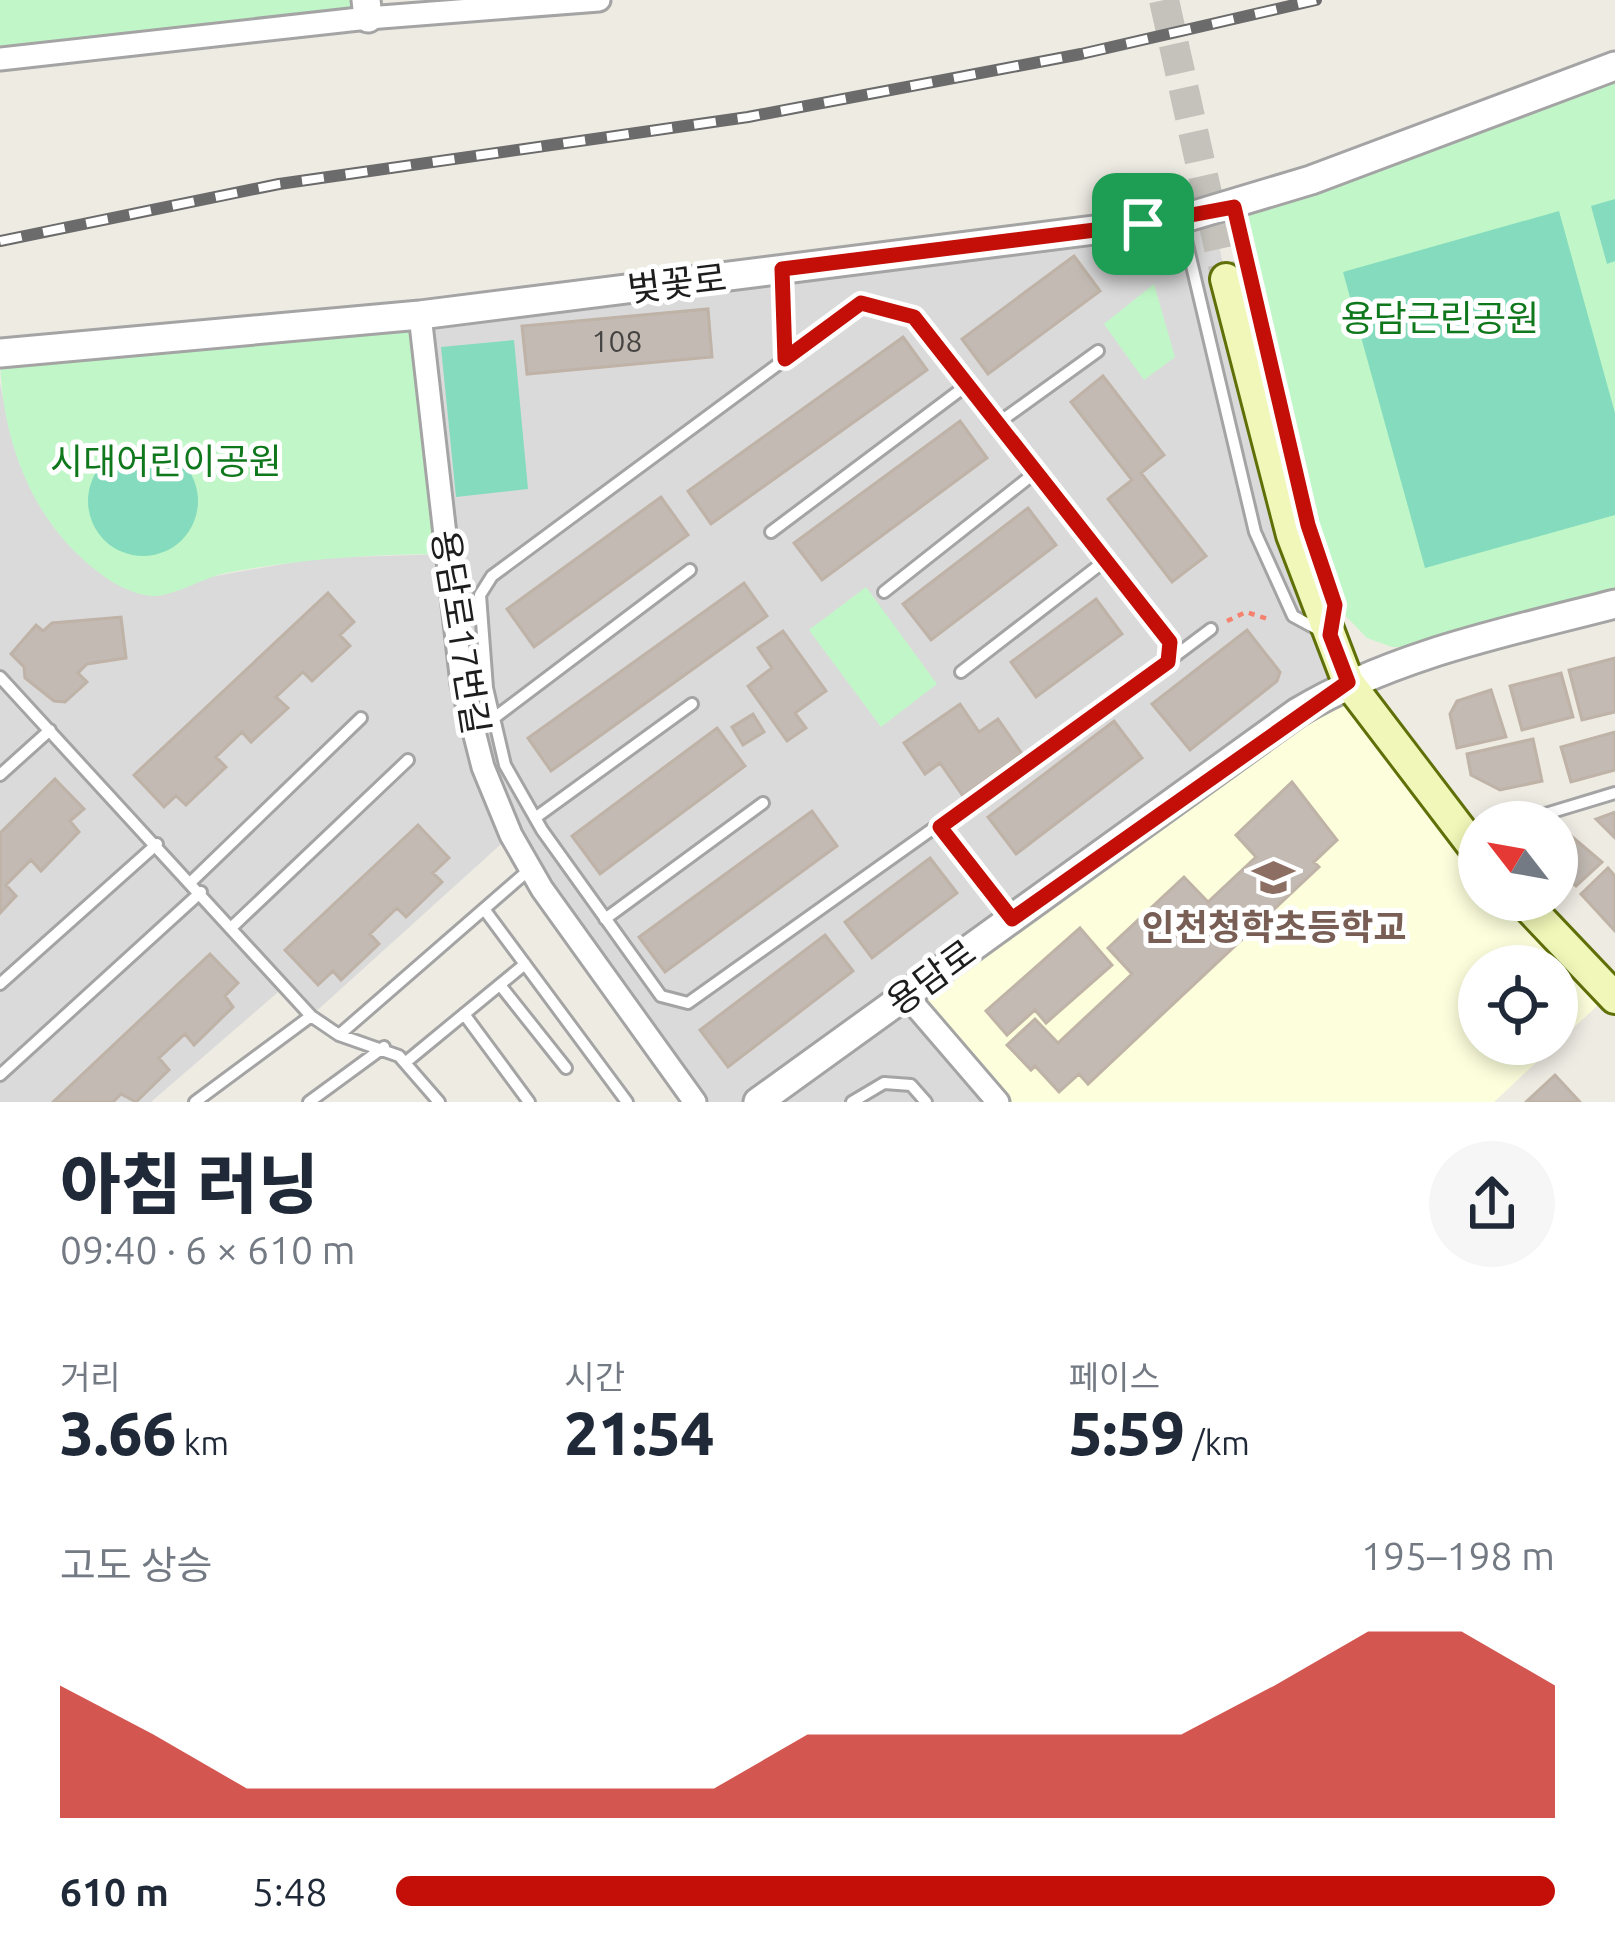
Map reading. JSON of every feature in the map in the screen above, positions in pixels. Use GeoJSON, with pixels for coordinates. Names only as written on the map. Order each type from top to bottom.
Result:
{"type":"FeatureCollection","features":[{"type":"Feature","properties":{"kind":"main road"},"geometry":{"type":"LineString","coordinates":[[1226,279],[1292,535],[1348,682],[1458,822]]}},
{"type":"Feature","properties":{"kind":"main road"},"geometry":{"type":"LineString","coordinates":[[1542,921],[1615,998]]}},
{"type":"Feature","properties":{"kind":"street"},"geometry":{"type":"LineString","coordinates":[[0,59],[367,9],[599,0]]}},
{"type":"Feature","properties":{"kind":"street","name":"벚꽃로"},"geometry":{"type":"LineString","coordinates":[[0,352],[420,315],[1181,219],[1234,207],[1615,67]]}},
{"type":"Feature","properties":{"kind":"street","name":"용담로17번길"},"geometry":{"type":"LineString","coordinates":[[420,315],[462,684],[483,767],[530,869],[695,1102]]}},
{"type":"Feature","properties":{"kind":"street","name":"용담로"},"geometry":{"type":"LineString","coordinates":[[758,1102],[1348,682],[1449,648],[1615,604]]}},
{"type":"Feature","properties":{"kind":"street"},"geometry":{"type":"LineString","coordinates":[[906,995],[998,1102]]}},
{"type":"Feature","properties":{"kind":"lane"},"geometry":{"type":"LineString","coordinates":[[1181,219],[1255,532],[1293,616],[1330,635],[1335,605],[1308,525],[1234,207]]}},
{"type":"Feature","properties":{"kind":"lane"},"geometry":{"type":"LineString","coordinates":[[782,269],[785,359]]}},
{"type":"Feature","properties":{"kind":"lane"},"geometry":{"type":"LineString","coordinates":[[1168,662],[1170,642],[914,317],[861,303],[492,576],[480,595],[494,718],[505,765],[535,818],[661,996],[688,1003],[940,827],[1168,662],[1211,628]]}},
{"type":"Feature","properties":{"kind":"lane"},"geometry":{"type":"LineString","coordinates":[[998,424],[1098,351]]}},
{"type":"Feature","properties":{"kind":"lane"},"geometry":{"type":"LineString","coordinates":[[771,532],[968,385]]}},
{"type":"Feature","properties":{"kind":"lane"},"geometry":{"type":"LineString","coordinates":[[884,592],[1036,472]]}},
{"type":"Feature","properties":{"kind":"lane"},"geometry":{"type":"LineString","coordinates":[[961,672],[1106,560]]}},
{"type":"Feature","properties":{"kind":"lane"},"geometry":{"type":"LineString","coordinates":[[494,718],[690,570]]}},
{"type":"Feature","properties":{"kind":"lane"},"geometry":{"type":"LineString","coordinates":[[1,681],[192,881],[311,1016],[339,1035],[384,1047],[406,1062],[439,1102]]}},
{"type":"Feature","properties":{"kind":"lane"},"geometry":{"type":"LineString","coordinates":[[535,818],[692,704]]}},
{"type":"Feature","properties":{"kind":"lane"},"geometry":{"type":"LineString","coordinates":[[192,881],[361,718]]}},
{"type":"Feature","properties":{"kind":"lane"},"geometry":{"type":"LineString","coordinates":[[0,775],[50,730]]}},
{"type":"Feature","properties":{"kind":"lane"},"geometry":{"type":"LineString","coordinates":[[232,927],[407,760]]}},
{"type":"Feature","properties":{"kind":"lane"},"geometry":{"type":"LineString","coordinates":[[1578,804],[1615,793]]}},
{"type":"Feature","properties":{"kind":"lane"},"geometry":{"type":"LineString","coordinates":[[605,919],[763,803]]}},
{"type":"Feature","properties":{"kind":"lane"},"geometry":{"type":"LineString","coordinates":[[940,827],[1012,919]]}},
{"type":"Feature","properties":{"kind":"lane"},"geometry":{"type":"LineString","coordinates":[[0,983],[157,844]]}},
{"type":"Feature","properties":{"kind":"lane"},"geometry":{"type":"LineString","coordinates":[[339,1035],[530,869]]}},
{"type":"Feature","properties":{"kind":"lane"},"geometry":{"type":"LineString","coordinates":[[0,1075],[201,892]]}},
{"type":"Feature","properties":{"kind":"lane"},"geometry":{"type":"LineString","coordinates":[[484,909],[627,1102]]}},
{"type":"Feature","properties":{"kind":"lane"},"geometry":{"type":"LineString","coordinates":[[406,1062],[525,964]]}},
{"type":"Feature","properties":{"kind":"lane"},"geometry":{"type":"LineString","coordinates":[[500,985],[566,1068]]}},
{"type":"Feature","properties":{"kind":"lane"},"geometry":{"type":"LineString","coordinates":[[464,1014],[530,1102]]}},
{"type":"Feature","properties":{"kind":"lane"},"geometry":{"type":"LineString","coordinates":[[195,1102],[311,1016]]}},
{"type":"Feature","properties":{"kind":"lane"},"geometry":{"type":"LineString","coordinates":[[309,1102],[384,1047]]}},
{"type":"Feature","properties":{"kind":"lane"},"geometry":{"type":"LineString","coordinates":[[852,1102],[884,1083],[911,1085],[926,1102]]}},
{"type":"Feature","properties":{"kind":"path"},"geometry":{"type":"LineString","coordinates":[[1211,628],[1246,612],[1271,620]]}},
{"type":"Feature","properties":{"kind":"shaded area"},"geometry":{"type":"Polygon","coordinates":[[[1212,212],[1226,279],[1348,682],[1000,1102],[695,1102],[510,836],[311,1016],[284,987],[151,1102],[0,1102],[0,384],[20,466],[155,596],[199,579],[317,558],[447,554],[420,315],[1212,212]]]}},
{"type":"Feature","properties":{"kind":"shaded area","name":"인천청학초등학교"},"geometry":{"type":"Polygon","coordinates":[[[1348,682],[1458,826],[1458,921],[1542,921],[1564,945],[1458,945],[1458,1065],[1534,1065],[1494,1102],[998,1102],[906,995],[1348,682]]]}},
{"type":"Feature","properties":{"kind":"shaded area","name":"인천청학초등학교"},"geometry":{"type":"Polygon","coordinates":[[[1578,960],[1610,994],[1578,1024],[1578,960]]]}},
{"type":"Feature","properties":{"kind":"green space"},"geometry":{"type":"Polygon","coordinates":[[[0,0],[366,0],[368,18],[0,59],[0,0]]]}},
{"type":"Feature","properties":{"kind":"green space","name":"용담근린공원"},"geometry":{"type":"Polygon","coordinates":[[[1615,66],[1615,604],[1449,648],[1392,647],[1367,638],[1335,605],[1308,525],[1234,207],[1615,66]]]}},
{"type":"Feature","properties":{"kind":"green space"},"geometry":{"type":"Polygon","coordinates":[[[1615,199],[1615,261],[1607,264],[1591,206],[1615,199]]]}},
{"type":"Feature","properties":{"kind":"green space"},"geometry":{"type":"Polygon","coordinates":[[[1559,211],[1615,413],[1615,515],[1425,568],[1343,272],[1559,211]]]}},
{"type":"Feature","properties":{"kind":"green space"},"geometry":{"type":"Polygon","coordinates":[[[1154,284],[1175,357],[1144,380],[1104,324],[1154,284]]]}},
{"type":"Feature","properties":{"kind":"green space","name":"시대어린이공원"},"geometry":{"type":"Polygon","coordinates":[[[420,315],[447,554],[281,564],[226,573],[164,595],[143,595],[105,577],[58,533],[40,507],[14,448],[0,353],[420,315]]]}},
{"type":"Feature","properties":{"kind":"green space"},"geometry":{"type":"Polygon","coordinates":[[[514,340],[528,489],[456,497],[441,347],[514,340]]]}},
{"type":"Feature","properties":{"kind":"green space"},"geometry":{"type":"Polygon","coordinates":[[[143,446],[164,450],[182,462],[194,480],[198,501],[194,522],[182,540],[164,552],[143,556],[122,552],[104,540],[92,522],[88,501],[92,480],[104,462],[122,450],[143,446]]]}},
{"type":"Feature","properties":{"kind":"green space"},"geometry":{"type":"Polygon","coordinates":[[[866,587],[937,684],[881,727],[809,630],[866,587]]]}},
{"type":"Feature","properties":{"kind":"building"},"geometry":{"type":"Polygon","coordinates":[[[1074,256],[1100,291],[988,374],[962,339],[1074,256]]]}},
{"type":"Feature","properties":{"kind":"building"},"geometry":{"type":"Polygon","coordinates":[[[708,309],[712,357],[527,374],[522,326],[708,309]]]}},
{"type":"Feature","properties":{"kind":"building"},"geometry":{"type":"Polygon","coordinates":[[[903,337],[927,370],[711,524],[688,491],[903,337]]]}},
{"type":"Feature","properties":{"kind":"building"},"geometry":{"type":"Polygon","coordinates":[[[1103,376],[1164,455],[1141,473],[1206,556],[1172,582],[1108,499],[1132,480],[1071,402],[1103,376]]]}},
{"type":"Feature","properties":{"kind":"building"},"geometry":{"type":"Polygon","coordinates":[[[960,421],[987,458],[822,580],[794,543],[960,421]]]}},
{"type":"Feature","properties":{"kind":"building"},"geometry":{"type":"Polygon","coordinates":[[[661,497],[688,535],[534,647],[507,609],[661,497]]]}},
{"type":"Feature","properties":{"kind":"building"},"geometry":{"type":"Polygon","coordinates":[[[1028,508],[1056,545],[931,640],[903,604],[1028,508]]]}},
{"type":"Feature","properties":{"kind":"building"},"geometry":{"type":"Polygon","coordinates":[[[744,583],[767,616],[551,771],[528,738],[744,583]]]}},
{"type":"Feature","properties":{"kind":"building"},"geometry":{"type":"Polygon","coordinates":[[[328,593],[354,622],[340,635],[350,646],[312,681],[303,672],[276,697],[288,708],[251,742],[242,732],[216,757],[226,767],[186,805],[176,796],[164,807],[134,775],[328,593]]]}},
{"type":"Feature","properties":{"kind":"building"},"geometry":{"type":"Polygon","coordinates":[[[1096,599],[1122,634],[1036,697],[1011,662],[1096,599]]]}},
{"type":"Feature","properties":{"kind":"building"},"geometry":{"type":"Polygon","coordinates":[[[121,617],[126,658],[87,664],[78,673],[87,682],[65,702],[54,701],[25,678],[24,667],[11,654],[36,625],[43,631],[52,623],[121,617]]]}},
{"type":"Feature","properties":{"kind":"building"},"geometry":{"type":"Polygon","coordinates":[[[1247,630],[1280,672],[1277,681],[1190,750],[1152,704],[1247,630]]]}},
{"type":"Feature","properties":{"kind":"building"},"geometry":{"type":"Polygon","coordinates":[[[783,631],[826,691],[795,713],[806,728],[787,741],[748,686],[772,668],[758,648],[783,631]]]}},
{"type":"Feature","properties":{"kind":"building"},"geometry":{"type":"Polygon","coordinates":[[[1615,658],[1615,712],[1582,720],[1569,670],[1615,658]]]}},
{"type":"Feature","properties":{"kind":"building"},"geometry":{"type":"Polygon","coordinates":[[[1561,673],[1573,717],[1522,730],[1510,686],[1561,673]]]}},
{"type":"Feature","properties":{"kind":"building"},"geometry":{"type":"Polygon","coordinates":[[[1491,690],[1506,737],[1457,748],[1450,714],[1457,701],[1491,690]]]}},
{"type":"Feature","properties":{"kind":"building"},"geometry":{"type":"Polygon","coordinates":[[[960,704],[979,732],[998,719],[1022,754],[963,796],[940,763],[925,774],[904,743],[960,704]]]}},
{"type":"Feature","properties":{"kind":"building"},"geometry":{"type":"Polygon","coordinates":[[[753,714],[764,732],[743,745],[732,727],[753,714]]]}},
{"type":"Feature","properties":{"kind":"building"},"geometry":{"type":"Polygon","coordinates":[[[1114,721],[1142,758],[1016,854],[988,817],[1114,721]]]}},
{"type":"Feature","properties":{"kind":"building"},"geometry":{"type":"Polygon","coordinates":[[[717,728],[745,766],[600,874],[572,836],[717,728]]]}},
{"type":"Feature","properties":{"kind":"building"},"geometry":{"type":"Polygon","coordinates":[[[1615,732],[1615,770],[1571,782],[1561,747],[1615,732]]]}},
{"type":"Feature","properties":{"kind":"building"},"geometry":{"type":"Polygon","coordinates":[[[1533,739],[1542,781],[1500,790],[1471,775],[1467,754],[1533,739]]]}},
{"type":"Feature","properties":{"kind":"building"},"geometry":{"type":"Polygon","coordinates":[[[55,779],[84,809],[70,821],[79,832],[41,871],[31,860],[6,885],[16,896],[0,913],[0,833],[55,779]]]}},
{"type":"Feature","properties":{"kind":"building"},"geometry":{"type":"Polygon","coordinates":[[[1292,782],[1337,840],[1314,862],[1319,867],[1088,1084],[1079,1074],[1059,1092],[1035,1066],[1031,1070],[1007,1045],[1035,1019],[1058,1043],[1132,974],[1108,948],[1184,877],[1208,902],[1256,857],[1236,835],[1292,782]]]}},
{"type":"Feature","properties":{"kind":"building"},"geometry":{"type":"Polygon","coordinates":[[[812,811],[837,846],[665,972],[639,937],[812,811]]]}},
{"type":"Feature","properties":{"kind":"building"},"geometry":{"type":"Polygon","coordinates":[[[1615,812],[1615,838],[1596,819],[1615,812]]]}},
{"type":"Feature","properties":{"kind":"building"},"geometry":{"type":"Polygon","coordinates":[[[418,825],[449,858],[433,873],[442,882],[406,917],[397,908],[370,934],[379,944],[341,980],[333,971],[318,985],[285,950],[418,825]]]}},
{"type":"Feature","properties":{"kind":"building"},"geometry":{"type":"Polygon","coordinates":[[[1578,842],[1602,862],[1578,884],[1578,842]]]}},
{"type":"Feature","properties":{"kind":"building"},"geometry":{"type":"Polygon","coordinates":[[[930,858],[957,893],[872,958],[845,922],[930,858]]]}},
{"type":"Feature","properties":{"kind":"building"},"geometry":{"type":"Polygon","coordinates":[[[1608,868],[1615,876],[1615,931],[1581,894],[1608,868]]]}},
{"type":"Feature","properties":{"kind":"building"},"geometry":{"type":"Polygon","coordinates":[[[1080,928],[1112,965],[1046,1023],[1035,1010],[1007,1035],[986,1011],[1080,928]]]}},
{"type":"Feature","properties":{"kind":"building"},"geometry":{"type":"Polygon","coordinates":[[[825,935],[853,971],[728,1067],[700,1030],[825,935]]]}},
{"type":"Feature","properties":{"kind":"building"},"geometry":{"type":"Polygon","coordinates":[[[210,954],[238,983],[225,996],[233,1007],[194,1045],[185,1034],[159,1058],[169,1070],[136,1102],[121,1094],[113,1102],[53,1102],[210,954]]]}},
{"type":"Feature","properties":{"kind":"building"},"geometry":{"type":"Polygon","coordinates":[[[1555,1075],[1580,1102],[1526,1102],[1555,1075]]]}},
{"type":"Feature","properties":{"kind":"tunnel"},"geometry":{"type":"LineString","coordinates":[[1164,0],[1226,279]]}},
{"type":"Feature","properties":{"kind":"railway"},"geometry":{"type":"LineString","coordinates":[[0,241],[279,184],[748,117],[1081,54],[1316,0]]}},
{"type":"Feature","properties":{"kind":"place","name":"인천청학초등학교"},"geometry":{"type":"Point","coordinates":[1274,877]}},
{"type":"Feature","properties":{"kind":"route"},"geometry":{"type":"LineString","coordinates":[[1234,207],[1308,525],[1335,605],[1330,635],[1348,682],[1298,712],[1012,919],[940,827],[1168,662],[1170,642],[914,317],[861,303],[785,359],[782,269],[1143,224],[1234,207]]}}]}
